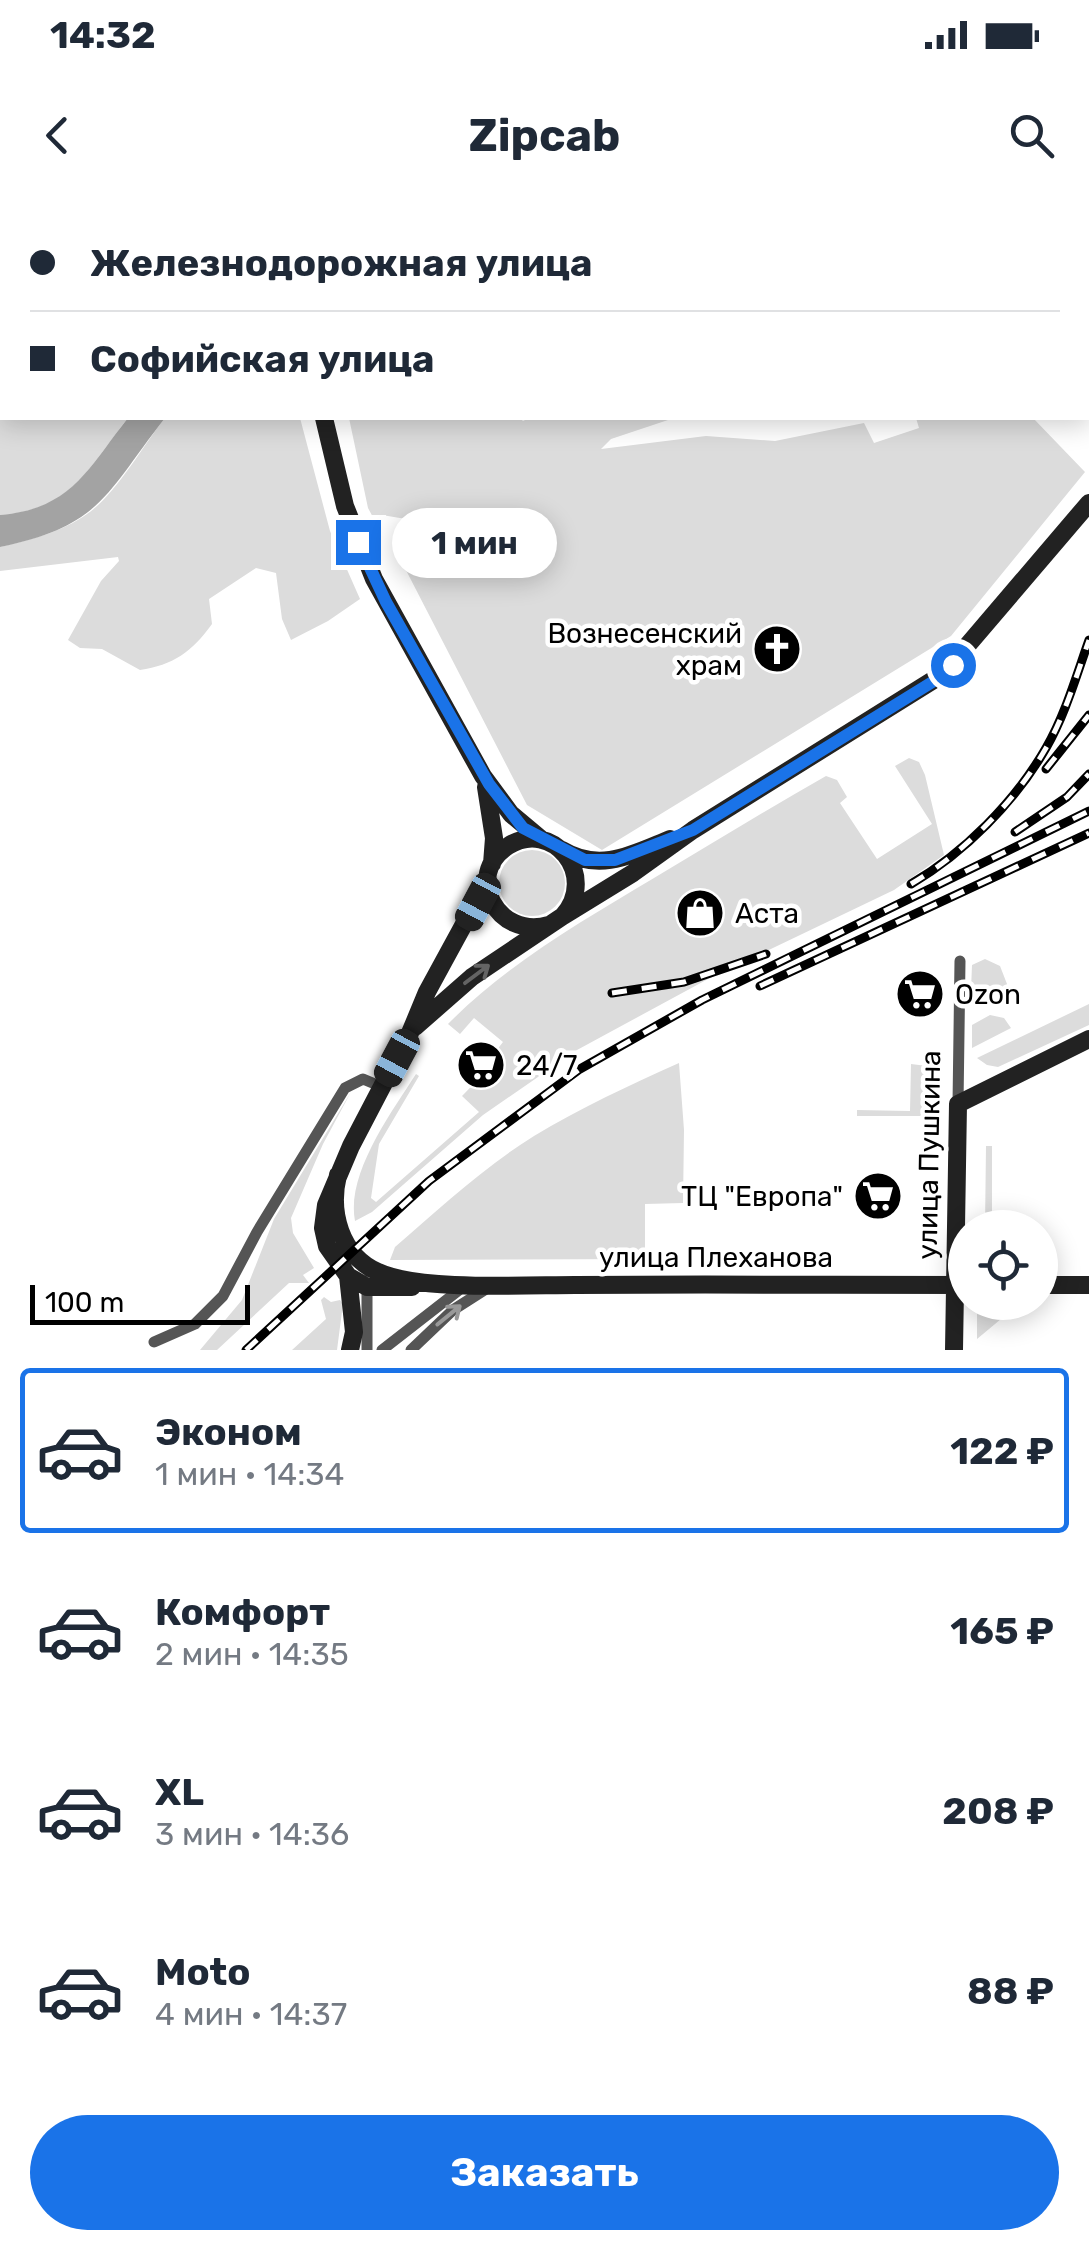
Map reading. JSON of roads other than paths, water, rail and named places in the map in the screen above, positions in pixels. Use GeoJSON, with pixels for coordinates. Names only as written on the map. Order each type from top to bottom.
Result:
{"type":"FeatureCollection","features":[{"type":"Feature","properties":{"kind":"main road"},"geometry":{"type":"LineString","coordinates":[[324,420],[345,506],[364,559],[484,776],[511,814],[571,862],[577,881],[574,900],[556,920],[525,928],[504,918],[492,904],[494,838],[484,776]]}},
{"type":"Feature","properties":{"kind":"main road"},"geometry":{"type":"LineString","coordinates":[[411,1031],[472,976],[693,830],[944,674],[1089,503]]}},
{"type":"Feature","properties":{"kind":"main road"},"geometry":{"type":"LineString","coordinates":[[367,1288],[348,1276],[330,1254],[324,1228],[326,1205],[426,992],[500,852],[527,839],[599,862],[629,856],[693,830]]}},
{"type":"Feature","properties":{"kind":"main road"},"geometry":{"type":"LineString","coordinates":[[958,1104],[1086,1043]]}},
{"type":"Feature","properties":{"kind":"main road","name":"улица Пушкина"},"geometry":{"type":"LineString","coordinates":[[958,1104],[959,1210]]}},
{"type":"Feature","properties":{"kind":"main road"},"geometry":{"type":"LineString","coordinates":[[338,1175],[334,1198],[338,1227],[366,1264]]}},
{"type":"Feature","properties":{"kind":"main road","name":"улица Плеханова"},"geometry":{"type":"LineString","coordinates":[[366,1264],[393,1277],[492,1285],[948,1285]]}},
{"type":"Feature","properties":{"kind":"main road"},"geometry":{"type":"LineString","coordinates":[[348,1276],[354,1332],[350,1350]]}},
{"type":"Feature","properties":{"kind":"main road","name":"улица Плеханова"},"geometry":{"type":"LineString","coordinates":[[367,1288],[467,1284]]}},
{"type":"Feature","properties":{"kind":"main road"},"geometry":{"type":"LineString","coordinates":[[1058,1285],[1089,1285]]}},
{"type":"Feature","properties":{"kind":"main road","name":"улица Пушкина"},"geometry":{"type":"LineString","coordinates":[[954,1350],[957,1320]]}},
{"type":"Feature","properties":{"kind":"street","name":"улица Пушкина"},"geometry":{"type":"LineString","coordinates":[[958,1104],[960,962]]}},
{"type":"Feature","properties":{"kind":"street"},"geometry":{"type":"LineString","coordinates":[[154,1342],[194,1324],[223,1296],[344,1088],[363,1079],[382,1087]]}},
{"type":"Feature","properties":{"kind":"street"},"geometry":{"type":"LineString","coordinates":[[366,1264],[367,1350]]}},
{"type":"Feature","properties":{"kind":"street"},"geometry":{"type":"LineString","coordinates":[[382,1350],[467,1284]]}},
{"type":"Feature","properties":{"kind":"street"},"geometry":{"type":"LineString","coordinates":[[411,1350],[453,1310],[492,1285]]}},
{"type":"Feature","properties":{"kind":"railway"},"geometry":{"type":"LineString","coordinates":[[911,884],[969,842],[1019,788],[1059,722],[1089,640]]}},
{"type":"Feature","properties":{"kind":"railway"},"geometry":{"type":"LineString","coordinates":[[1046,769],[1089,715]]}},
{"type":"Feature","properties":{"kind":"railway"},"geometry":{"type":"LineString","coordinates":[[1015,832],[1067,797],[1089,774]]}},
{"type":"Feature","properties":{"kind":"railway"},"geometry":{"type":"LineString","coordinates":[[246,1350],[429,1181],[580,1069],[702,1000],[1089,811]]}},
{"type":"Feature","properties":{"kind":"railway"},"geometry":{"type":"LineString","coordinates":[[760,986],[1089,833]]}},
{"type":"Feature","properties":{"kind":"railway"},"geometry":{"type":"LineString","coordinates":[[612,993],[684,982],[766,954]]}},
{"type":"Feature","properties":{"kind":"place","name":"Вознесенский храм"},"geometry":{"type":"Point","coordinates":[777,649]}},
{"type":"Feature","properties":{"kind":"place","name":"Аста"},"geometry":{"type":"Point","coordinates":[700,913]}},
{"type":"Feature","properties":{"kind":"place","name":"Ozon"},"geometry":{"type":"Point","coordinates":[920,994]}},
{"type":"Feature","properties":{"kind":"place","name":"24/7"},"geometry":{"type":"Point","coordinates":[481,1065]}},
{"type":"Feature","properties":{"kind":"place","name":"ТЦ \"Европа\""},"geometry":{"type":"Point","coordinates":[878,1196]}}]}
